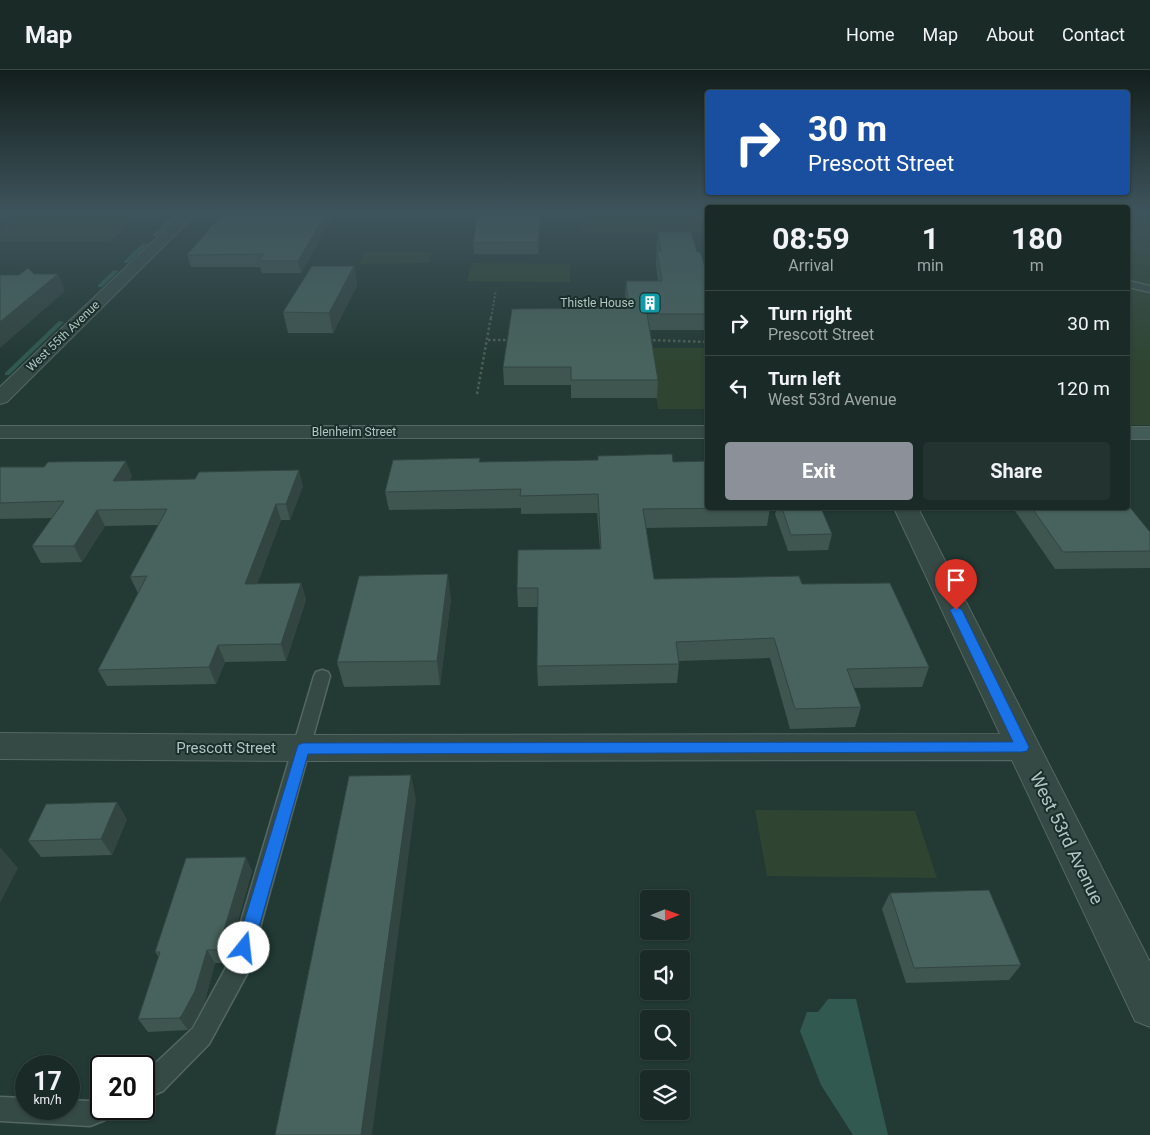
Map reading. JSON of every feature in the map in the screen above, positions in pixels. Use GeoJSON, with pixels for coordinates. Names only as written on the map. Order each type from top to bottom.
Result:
{"type":"FeatureCollection","features":[{"type":"Feature","properties":{"kind":"street","name":"West 55th Avenue"},"geometry":{"type":"LineString","coordinates":[[0,398],[140,262]]}},
{"type":"Feature","properties":{"kind":"street","name":"Blenheim Street"},"geometry":{"type":"LineString","coordinates":[[0,432],[705,432]]}},
{"type":"Feature","properties":{"kind":"street"},"geometry":{"type":"LineString","coordinates":[[1130,433],[1150,433]]}},
{"type":"Feature","properties":{"kind":"street","name":"West 53rd Avenue"},"geometry":{"type":"LineString","coordinates":[[907,510],[1150,1006]]}},
{"type":"Feature","properties":{"kind":"street","name":"Prescott Street"},"geometry":{"type":"LineString","coordinates":[[0,746],[303,748],[1022,747]]}},
{"type":"Feature","properties":{"kind":"lane"},"geometry":{"type":"LineString","coordinates":[[1130,284],[1150,289]]}},
{"type":"Feature","properties":{"kind":"lane"},"geometry":{"type":"LineString","coordinates":[[155,1081],[201,1036],[239,966],[303,748],[322,676]]}},
{"type":"Feature","properties":{"kind":"lane"},"geometry":{"type":"LineString","coordinates":[[0,1109],[90,1114]]}},
{"type":"Feature","properties":{"kind":"path"},"geometry":{"type":"LineString","coordinates":[[478,394],[496,290]]}},
{"type":"Feature","properties":{"kind":"path"},"geometry":{"type":"LineString","coordinates":[[488,340],[518,340]]}},
{"type":"Feature","properties":{"kind":"path"},"geometry":{"type":"LineString","coordinates":[[648,340],[705,342]]}},
{"type":"Feature","properties":{"kind":"shaded area"},"geometry":{"type":"Polygon","coordinates":[[[360,262],[429,262],[429,263],[359,264],[360,262]]]}},
{"type":"Feature","properties":{"kind":"shaded area"},"geometry":{"type":"Polygon","coordinates":[[[1130,262],[1150,262],[1150,425],[1130,425],[1130,262]]]}},
{"type":"Feature","properties":{"kind":"shaded area"},"geometry":{"type":"Polygon","coordinates":[[[472,263],[570,264],[570,282],[467,281],[472,263]]]}},
{"type":"Feature","properties":{"kind":"shaded area"},"geometry":{"type":"Polygon","coordinates":[[[649,348],[705,348],[705,409],[658,409],[649,348]]]}},
{"type":"Feature","properties":{"kind":"shaded area"},"geometry":{"type":"Polygon","coordinates":[[[755,810],[915,811],[937,878],[767,876],[755,810]]]}},
{"type":"Feature","properties":{"kind":"shaded area"},"geometry":{"type":"Polygon","coordinates":[[[828,999],[856,999],[888,1135],[853,1135],[821,1085],[800,1031],[807,1012],[818,1012],[828,999]]]}},
{"type":"Feature","properties":{"kind":"building"},"geometry":{"type":"Polygon","coordinates":[[[659,262],[703,262],[705,314],[647,314],[658,380],[571,380],[571,367],[503,367],[512,309],[629,308],[626,281],[662,281],[659,262]]]}},
{"type":"Feature","properties":{"kind":"building"},"geometry":{"type":"Polygon","coordinates":[[[312,266],[354,266],[329,313],[283,312],[312,266]]]}},
{"type":"Feature","properties":{"kind":"building"},"geometry":{"type":"Polygon","coordinates":[[[28,268],[34,274],[58,274],[0,322],[0,275],[19,275],[28,268]]]}},
{"type":"Feature","properties":{"kind":"building"},"geometry":{"type":"Polygon","coordinates":[[[672,454],[673,462],[705,461],[705,508],[643,509],[654,579],[799,576],[802,584],[890,583],[929,667],[847,669],[861,707],[795,709],[774,638],[676,642],[679,664],[537,666],[538,588],[517,588],[518,550],[601,549],[598,494],[520,496],[521,489],[385,492],[393,460],[480,458],[479,462],[598,460],[598,456],[672,454]]]}},
{"type":"Feature","properties":{"kind":"building"},"geometry":{"type":"Polygon","coordinates":[[[126,461],[113,481],[195,479],[199,472],[299,470],[286,504],[276,504],[245,584],[301,583],[281,644],[218,645],[209,667],[98,670],[147,576],[130,577],[167,509],[97,510],[74,546],[32,546],[64,501],[0,503],[0,467],[44,467],[48,462],[126,461]]]}},
{"type":"Feature","properties":{"kind":"building"},"geometry":{"type":"Polygon","coordinates":[[[1130,507],[1150,532],[1150,551],[1063,552],[1033,510],[1130,510],[1130,507]]]}},
{"type":"Feature","properties":{"kind":"building"},"geometry":{"type":"Polygon","coordinates":[[[783,510],[822,510],[832,534],[791,535],[783,510]]]}},
{"type":"Feature","properties":{"kind":"building"},"geometry":{"type":"Polygon","coordinates":[[[448,574],[437,661],[337,662],[359,576],[448,574]]]}},
{"type":"Feature","properties":{"kind":"building"},"geometry":{"type":"Polygon","coordinates":[[[411,775],[361,1135],[275,1135],[349,776],[411,775]]]}},
{"type":"Feature","properties":{"kind":"building"},"geometry":{"type":"Polygon","coordinates":[[[117,802],[101,839],[28,841],[46,804],[117,802]]]}},
{"type":"Feature","properties":{"kind":"building"},"geometry":{"type":"Polygon","coordinates":[[[246,857],[218,950],[207,950],[195,991],[182,1015],[179,1018],[138,1019],[160,952],[155,952],[186,858],[246,857]]]}},
{"type":"Feature","properties":{"kind":"building"},"geometry":{"type":"Polygon","coordinates":[[[989,890],[1021,965],[914,968],[890,893],[989,890]]]}},
{"type":"Feature","properties":{"kind":"waterway"},"geometry":{"type":"LineString","coordinates":[[100,286],[116,271]]}},
{"type":"Feature","properties":{"kind":"waterway"},"geometry":{"type":"LineString","coordinates":[[7,374],[61,322]]}},
{"type":"Feature","properties":{"kind":"place","name":"Thistle House"},"geometry":{"type":"Point","coordinates":[650,303]}},
{"type":"Feature","properties":{"kind":"route"},"geometry":{"type":"LineString","coordinates":[[244,948],[303,748],[1022,747],[956,610]]}}]}
